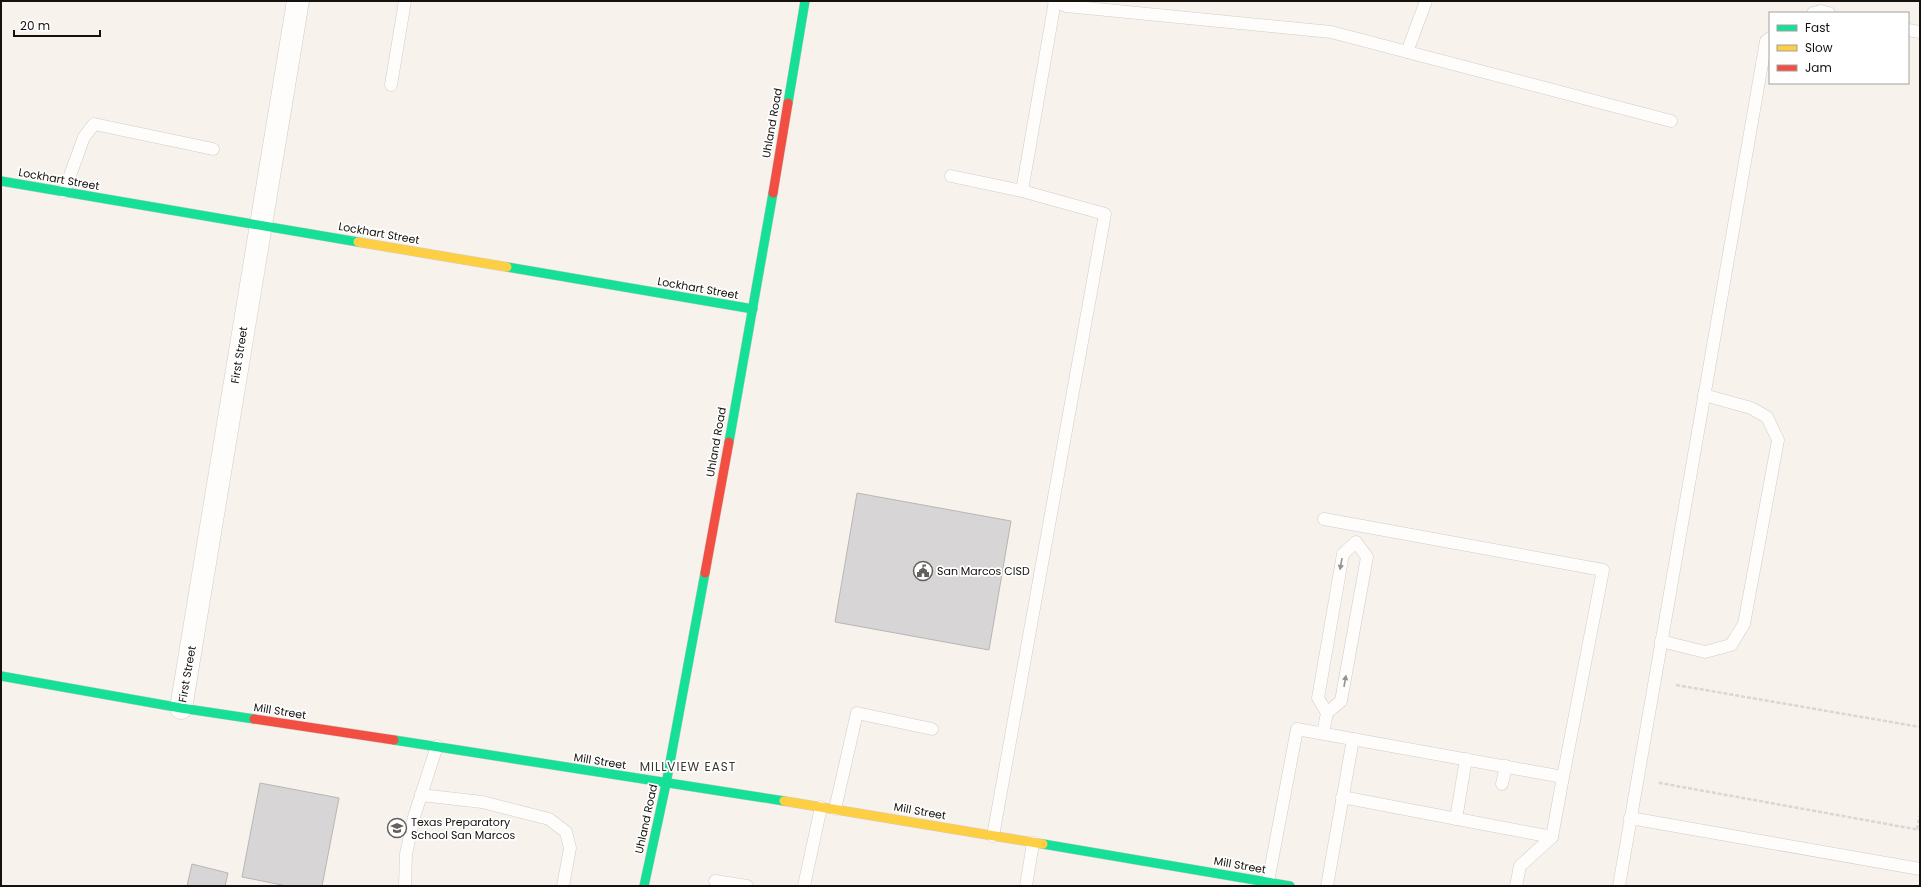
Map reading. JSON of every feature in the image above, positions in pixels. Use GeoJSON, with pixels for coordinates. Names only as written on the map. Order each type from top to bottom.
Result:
{"type":"FeatureCollection","features":[{"type":"Feature","properties":{"kind":"street","name":"First Street"},"geometry":{"type":"LineString","coordinates":[[181,708],[298,1]]}},
{"type":"Feature","properties":{"kind":"street","name":"Uhland Road"},"geometry":{"type":"LineString","coordinates":[[644,886],[666,784],[753,309],[805,1]]}},
{"type":"Feature","properties":{"kind":"street","name":"Lockhart Street"},"geometry":{"type":"LineString","coordinates":[[1,181],[753,309]]}},
{"type":"Feature","properties":{"kind":"street","name":"Mill Street"},"geometry":{"type":"LineString","coordinates":[[1,676],[181,708],[437,746],[666,784],[835,809],[1033,843],[1235,881],[1268,882],[1290,886]]}},
{"type":"Feature","properties":{"kind":"lane"},"geometry":{"type":"LineString","coordinates":[[391,85],[405,1]]}},
{"type":"Feature","properties":{"kind":"lane"},"geometry":{"type":"LineString","coordinates":[[1022,191],[1054,1],[1066,6],[1331,32],[1671,120]]}},
{"type":"Feature","properties":{"kind":"lane"},"geometry":{"type":"LineString","coordinates":[[1407,52],[1426,1]]}},
{"type":"Feature","properties":{"kind":"lane"},"geometry":{"type":"LineString","coordinates":[[1909,30],[1920,32]]}},
{"type":"Feature","properties":{"kind":"lane"},"geometry":{"type":"LineString","coordinates":[[1618,886],[1766,41],[1769,39]]}},
{"type":"Feature","properties":{"kind":"lane"},"geometry":{"type":"LineString","coordinates":[[64,192],[84,137],[94,124],[212,149]]}},
{"type":"Feature","properties":{"kind":"lane"},"geometry":{"type":"LineString","coordinates":[[951,176],[1022,191],[1105,214],[993,836]]}},
{"type":"Feature","properties":{"kind":"lane"},"geometry":{"type":"LineString","coordinates":[[1661,641],[1705,652],[1731,644],[1744,624],[1778,440],[1766,417],[1751,408],[1704,395]]}},
{"type":"Feature","properties":{"kind":"lane"},"geometry":{"type":"LineString","coordinates":[[1324,519],[1603,570],[1552,837],[1520,866],[1516,886]]}},
{"type":"Feature","properties":{"kind":"lane"},"geometry":{"type":"LineString","coordinates":[[1327,713],[1318,698],[1343,554],[1356,542],[1360,526]]}},
{"type":"Feature","properties":{"kind":"lane"},"geometry":{"type":"LineString","coordinates":[[1323,733],[1327,713],[1341,702],[1367,558],[1356,542]]}},
{"type":"Feature","properties":{"kind":"lane"},"geometry":{"type":"LineString","coordinates":[[835,809],[857,713],[932,730]]}},
{"type":"Feature","properties":{"kind":"lane"},"geometry":{"type":"LineString","coordinates":[[1268,882],[1297,729],[1564,777]]}},
{"type":"Feature","properties":{"kind":"lane"},"geometry":{"type":"LineString","coordinates":[[1327,886],[1353,739]]}},
{"type":"Feature","properties":{"kind":"lane"},"geometry":{"type":"LineString","coordinates":[[405,886],[406,854],[421,795],[437,746]]}},
{"type":"Feature","properties":{"kind":"lane"},"geometry":{"type":"LineString","coordinates":[[1456,819],[1466,759]]}},
{"type":"Feature","properties":{"kind":"lane"},"geometry":{"type":"LineString","coordinates":[[1502,784],[1506,766]]}},
{"type":"Feature","properties":{"kind":"lane"},"geometry":{"type":"LineString","coordinates":[[421,795],[482,802],[549,819],[566,832],[570,848],[563,886]]}},
{"type":"Feature","properties":{"kind":"lane"},"geometry":{"type":"LineString","coordinates":[[1342,797],[1456,819],[1496,822],[1552,837]]}},
{"type":"Feature","properties":{"kind":"lane"},"geometry":{"type":"LineString","coordinates":[[804,886],[821,807]]}},
{"type":"Feature","properties":{"kind":"lane"},"geometry":{"type":"LineString","coordinates":[[1630,818],[1920,869]]}},
{"type":"Feature","properties":{"kind":"lane"},"geometry":{"type":"LineString","coordinates":[[1026,886],[1033,843]]}},
{"type":"Feature","properties":{"kind":"lane"},"geometry":{"type":"LineString","coordinates":[[715,881],[747,886]]}},
{"type":"Feature","properties":{"kind":"path"},"geometry":{"type":"LineString","coordinates":[[1674,685],[1920,727]]}},
{"type":"Feature","properties":{"kind":"path"},"geometry":{"type":"LineString","coordinates":[[1661,776],[1660,783],[1919,829],[1920,816]]}},
{"type":"Feature","properties":{"kind":"building","name":"San Marcos CISD"},"geometry":{"type":"Polygon","coordinates":[[[857,493],[1011,521],[989,650],[835,622],[857,493]]]}},
{"type":"Feature","properties":{"kind":"building"},"geometry":{"type":"Polygon","coordinates":[[[260,783],[339,798],[322,886],[287,886],[242,877],[260,783]]]}},
{"type":"Feature","properties":{"kind":"building"},"geometry":{"type":"Polygon","coordinates":[[[192,864],[228,873],[225,886],[187,886],[192,864]]]}},
{"type":"Feature","properties":{"kind":"traffic: fast"},"geometry":{"type":"LineString","coordinates":[[788,103],[805,1]]}},
{"type":"Feature","properties":{"kind":"traffic: fast"},"geometry":{"type":"LineString","coordinates":[[1,181],[358,242]]}},
{"type":"Feature","properties":{"kind":"traffic: fast"},"geometry":{"type":"LineString","coordinates":[[729,442],[773,193]]}},
{"type":"Feature","properties":{"kind":"traffic: fast"},"geometry":{"type":"LineString","coordinates":[[507,267],[753,309]]}},
{"type":"Feature","properties":{"kind":"traffic: fast"},"geometry":{"type":"LineString","coordinates":[[644,886],[666,784],[705,573]]}},
{"type":"Feature","properties":{"kind":"traffic: fast"},"geometry":{"type":"LineString","coordinates":[[1,676],[181,708],[254,719]]}},
{"type":"Feature","properties":{"kind":"traffic: fast"},"geometry":{"type":"LineString","coordinates":[[394,740],[784,801]]}},
{"type":"Feature","properties":{"kind":"traffic: fast"},"geometry":{"type":"LineString","coordinates":[[1043,844],[1290,886]]}},
{"type":"Feature","properties":{"kind":"traffic: slow"},"geometry":{"type":"LineString","coordinates":[[358,242],[507,267]]}},
{"type":"Feature","properties":{"kind":"traffic: slow"},"geometry":{"type":"LineString","coordinates":[[784,801],[1043,844]]}},
{"type":"Feature","properties":{"kind":"traffic: jam"},"geometry":{"type":"LineString","coordinates":[[773,193],[788,103]]}},
{"type":"Feature","properties":{"kind":"traffic: jam"},"geometry":{"type":"LineString","coordinates":[[705,573],[729,442]]}},
{"type":"Feature","properties":{"kind":"traffic: jam"},"geometry":{"type":"LineString","coordinates":[[254,719],[394,740]]}},
{"type":"Feature","properties":{"kind":"place","name":"San Marcos CISD"},"geometry":{"type":"Point","coordinates":[923,571]}},
{"type":"Feature","properties":{"kind":"place","name":"Texas Preparatory School San Marcos"},"geometry":{"type":"Point","coordinates":[397,828]}},
{"type":"Feature","properties":{"kind":"district","name":"MILLVIEW EAST"},"geometry":{"type":"Point","coordinates":[688,767]}}]}
